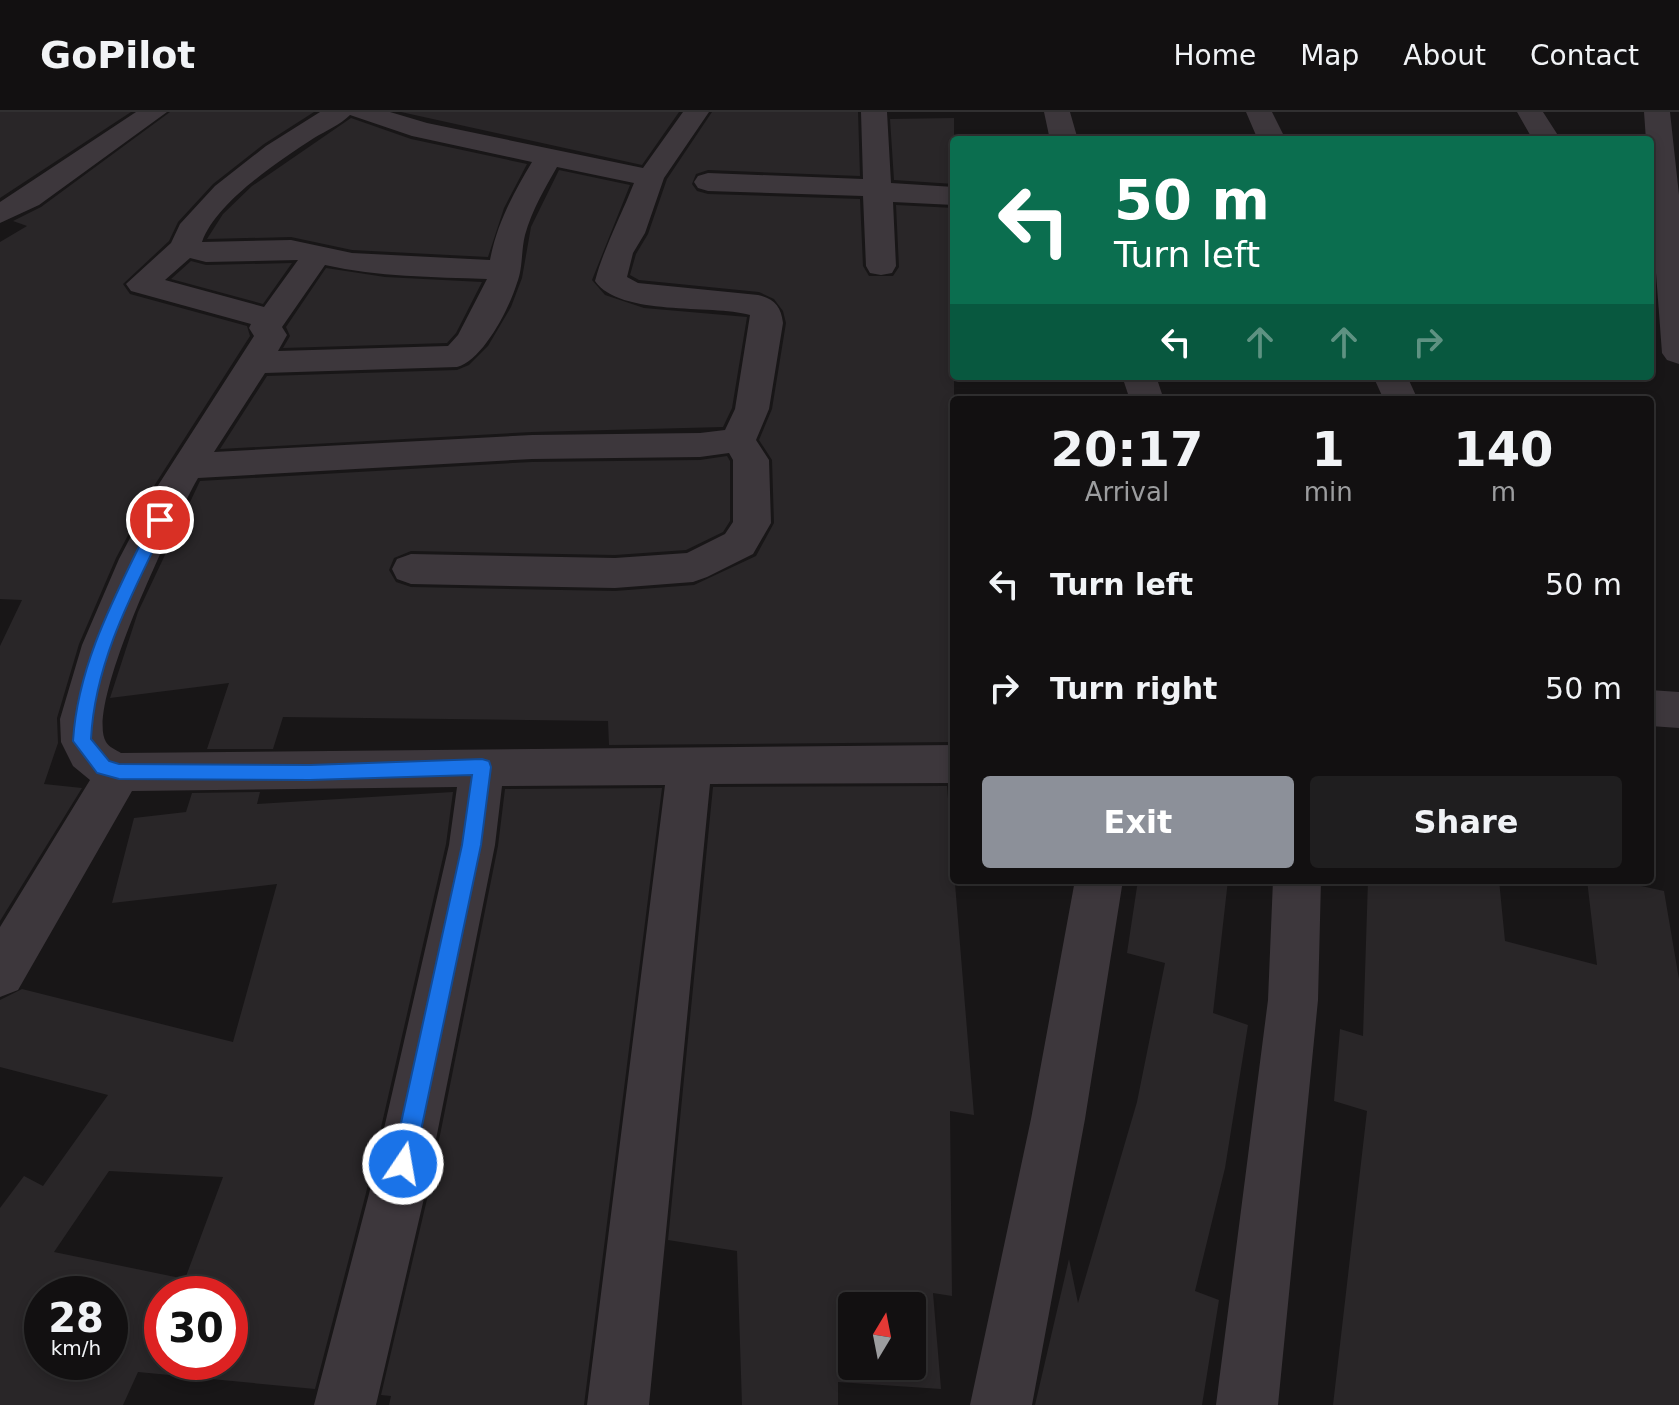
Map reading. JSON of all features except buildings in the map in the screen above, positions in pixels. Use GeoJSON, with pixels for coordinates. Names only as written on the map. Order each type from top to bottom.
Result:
{"type":"FeatureCollection","features":[{"type":"Feature","properties":{"kind":"street"},"geometry":{"type":"LineString","coordinates":[[0,214],[29,199],[154,112]]}},
{"type":"Feature","properties":{"kind":"street"},"geometry":{"type":"LineString","coordinates":[[272,319],[142,284],[185,247],[191,232],[244,176],[290,140],[339,112]]}},
{"type":"Feature","properties":{"kind":"street"},"geometry":{"type":"LineString","coordinates":[[362,112],[422,130],[650,178]]}},
{"type":"Feature","properties":{"kind":"street"},"geometry":{"type":"LineString","coordinates":[[696,112],[650,178],[630,233],[618,253],[611,281],[630,292],[758,305],[766,312],[767,323],[752,409],[738,440]]}},
{"type":"Feature","properties":{"kind":"street"},"geometry":{"type":"LineString","coordinates":[[874,112],[881,266]]}},
{"type":"Feature","properties":{"kind":"street"},"geometry":{"type":"LineString","coordinates":[[1057,112],[1063,136]]}},
{"type":"Feature","properties":{"kind":"street"},"geometry":{"type":"LineString","coordinates":[[1259,112],[1270,136]]}},
{"type":"Feature","properties":{"kind":"street"},"geometry":{"type":"LineString","coordinates":[[1530,112],[1545,136]]}},
{"type":"Feature","properties":{"kind":"street"},"geometry":{"type":"LineString","coordinates":[[1657,112],[1657,188],[1679,353]]}},
{"type":"Feature","properties":{"kind":"street"},"geometry":{"type":"LineString","coordinates":[[255,363],[457,356],[472,340],[502,283],[506,253],[518,214],[549,157]]}},
{"type":"Feature","properties":{"kind":"street"},"geometry":{"type":"LineString","coordinates":[[708,182],[879,188],[895,194],[950,196]]}},
{"type":"Feature","properties":{"kind":"street"},"geometry":{"type":"LineString","coordinates":[[185,247],[206,253],[291,249],[413,267],[505,270]]}},
{"type":"Feature","properties":{"kind":"street"},"geometry":{"type":"LineString","coordinates":[[317,255],[265,328],[271,335],[187,466],[115,614],[94,668],[84,705],[82,741],[103,767],[119,772],[310,772],[482,767],[950,764]]}},
{"type":"Feature","properties":{"kind":"street"},"geometry":{"type":"LineString","coordinates":[[187,466],[532,447],[700,445],[738,440]]}},
{"type":"Feature","properties":{"kind":"street"},"geometry":{"type":"LineString","coordinates":[[411,569],[615,573],[693,567],[739,544],[752,523],[751,460],[738,440]]}},
{"type":"Feature","properties":{"kind":"street"},"geometry":{"type":"LineString","coordinates":[[1654,708],[1679,710]]}},
{"type":"Feature","properties":{"kind":"street"},"geometry":{"type":"LineString","coordinates":[[345,1405],[400,1178],[472,845],[482,767]]}},
{"type":"Feature","properties":{"kind":"street"},"geometry":{"type":"LineString","coordinates":[[618,1405],[689,768]]}},
{"type":"Feature","properties":{"kind":"street"},"geometry":{"type":"LineString","coordinates":[[0,973],[119,772]]}},
{"type":"Feature","properties":{"kind":"street"},"geometry":{"type":"LineString","coordinates":[[1001,1405],[1058,1119],[1098,884]]}},
{"type":"Feature","properties":{"kind":"street"},"geometry":{"type":"LineString","coordinates":[[1247,1405],[1293,1000],[1297,884]]}},
{"type":"Feature","properties":{"kind":"route"},"geometry":{"type":"LineString","coordinates":[[160,520],[115,614],[94,668],[84,705],[82,741],[103,767],[119,772],[310,772],[482,767],[472,845],[403,1164]]}}]}
